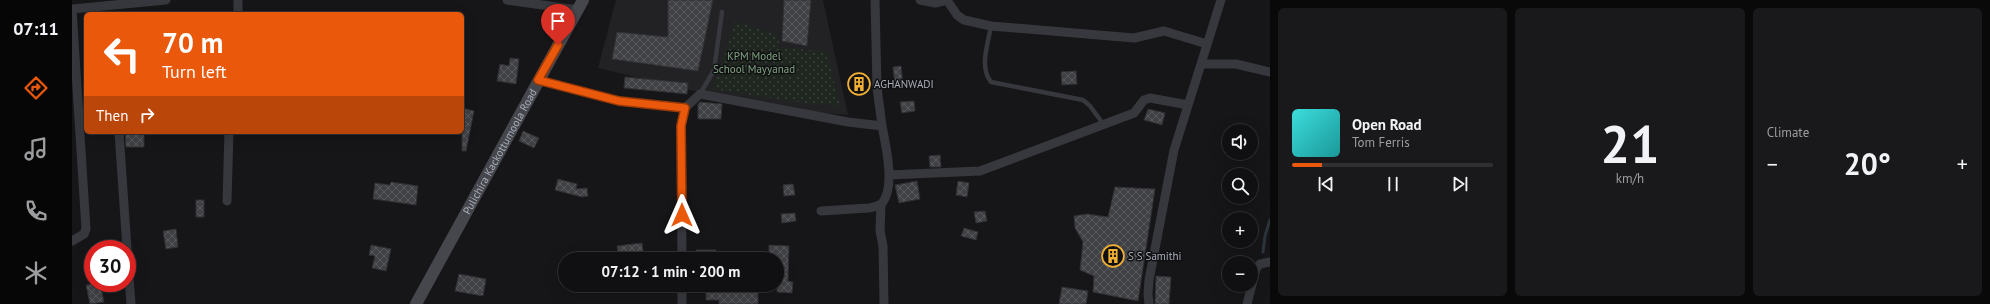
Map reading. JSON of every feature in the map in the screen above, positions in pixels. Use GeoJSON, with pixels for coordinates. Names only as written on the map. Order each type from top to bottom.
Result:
{"type":"FeatureCollection","features":[{"type":"Feature","properties":{"kind":"main road","name":"Pulichira Kackottumoola Road"},"geometry":{"type":"LineString","coordinates":[[416,304],[538,80],[581,5]]}},
{"type":"Feature","properties":{"kind":"street"},"geometry":{"type":"LineString","coordinates":[[72,241],[84,234],[86,229],[72,9],[166,0]]}},
{"type":"Feature","properties":{"kind":"street"},"geometry":{"type":"LineString","coordinates":[[238,0],[238,12]]}},
{"type":"Feature","properties":{"kind":"street"},"geometry":{"type":"LineString","coordinates":[[507,0],[581,5]]}},
{"type":"Feature","properties":{"kind":"street"},"geometry":{"type":"LineString","coordinates":[[875,0],[877,87],[882,126],[887,148],[889,175],[888,190],[881,204],[880,231],[883,246],[884,304]]}},
{"type":"Feature","properties":{"kind":"street"},"geometry":{"type":"LineString","coordinates":[[920,0],[936,3],[947,0],[957,15],[964,20],[991,26],[1134,38],[1156,31],[1164,31],[1207,44]]}},
{"type":"Feature","properties":{"kind":"street"},"geometry":{"type":"LineString","coordinates":[[1149,304],[1149,280],[1173,158],[1221,0]]}},
{"type":"Feature","properties":{"kind":"street"},"geometry":{"type":"LineString","coordinates":[[1201,64],[1236,64],[1270,72]]}},
{"type":"Feature","properties":{"kind":"street"},"geometry":{"type":"LineString","coordinates":[[682,252],[681,126],[685,108],[700,94],[848,122],[872,123],[882,126]]}},
{"type":"Feature","properties":{"kind":"street"},"geometry":{"type":"LineString","coordinates":[[889,175],[980,171],[1134,113],[1144,100],[1150,98],[1188,105]]}},
{"type":"Feature","properties":{"kind":"street"},"geometry":{"type":"LineString","coordinates":[[119,134],[126,240]]}},
{"type":"Feature","properties":{"kind":"street"},"geometry":{"type":"LineString","coordinates":[[227,201],[229,134]]}},
{"type":"Feature","properties":{"kind":"street"},"geometry":{"type":"LineString","coordinates":[[821,211],[869,208],[881,204]]}},
{"type":"Feature","properties":{"kind":"street"},"geometry":{"type":"LineString","coordinates":[[1247,304],[1256,269],[1260,264],[1270,262]]}},
{"type":"Feature","properties":{"kind":"street"},"geometry":{"type":"LineString","coordinates":[[130,292],[131,304]]}},
{"type":"Feature","properties":{"kind":"street"},"geometry":{"type":"LineString","coordinates":[[682,292],[682,304]]}},
{"type":"Feature","properties":{"kind":"lane"},"geometry":{"type":"LineString","coordinates":[[700,94],[714,70],[722,12]]}},
{"type":"Feature","properties":{"kind":"lane"},"geometry":{"type":"LineString","coordinates":[[991,26],[984,67],[986,76],[991,82],[1083,100],[1090,106],[1104,125]]}},
{"type":"Feature","properties":{"kind":"lane"},"geometry":{"type":"LineString","coordinates":[[538,80],[619,101],[685,108]]}},
{"type":"Feature","properties":{"kind":"shaded area","name":"KPM Model School Mayyanad"},"geometry":{"type":"Polygon","coordinates":[[[616,0],[823,0],[848,115],[823,113],[690,90],[598,68],[616,0]]]}},
{"type":"Feature","properties":{"kind":"green space","name":"KPM Model School Mayyanad"},"geometry":{"type":"Polygon","coordinates":[[[735,21],[777,35],[780,47],[827,52],[840,106],[806,103],[713,89],[735,21]]]}},
{"type":"Feature","properties":{"kind":"building","name":"KPM Model School Mayyanad"},"geometry":{"type":"Polygon","coordinates":[[[668,0],[713,0],[698,71],[612,59],[617,32],[668,37],[668,0]]]}},
{"type":"Feature","properties":{"kind":"building"},"geometry":{"type":"Polygon","coordinates":[[[784,0],[811,0],[807,46],[782,41],[784,0]]]}},
{"type":"Feature","properties":{"kind":"building"},"geometry":{"type":"Polygon","coordinates":[[[510,58],[519,59],[516,84],[497,81],[500,64],[509,66],[510,58]]]}},
{"type":"Feature","properties":{"kind":"building"},"geometry":{"type":"Polygon","coordinates":[[[901,66],[903,85],[895,86],[893,67],[901,66]]]}},
{"type":"Feature","properties":{"kind":"building"},"geometry":{"type":"Polygon","coordinates":[[[1076,71],[1077,84],[1062,85],[1061,72],[1076,71]]]}},
{"type":"Feature","properties":{"kind":"building","name":"AGHANWADI"},"geometry":{"type":"Polygon","coordinates":[[[863,76],[867,88],[854,92],[851,80],[863,76]]]}},
{"type":"Feature","properties":{"kind":"building"},"geometry":{"type":"Polygon","coordinates":[[[625,77],[688,83],[687,94],[624,88],[625,77]]]}},
{"type":"Feature","properties":{"kind":"building"},"geometry":{"type":"Polygon","coordinates":[[[914,101],[915,111],[902,113],[900,102],[914,101]]]}},
{"type":"Feature","properties":{"kind":"building"},"geometry":{"type":"Polygon","coordinates":[[[700,102],[722,104],[721,119],[698,119],[698,104],[700,102]]]}},
{"type":"Feature","properties":{"kind":"building"},"geometry":{"type":"Polygon","coordinates":[[[464,108],[474,111],[466,151],[462,151],[464,108]]]}},
{"type":"Feature","properties":{"kind":"building"},"geometry":{"type":"Polygon","coordinates":[[[1148,109],[1165,113],[1162,125],[1144,120],[1148,109]]]}},
{"type":"Feature","properties":{"kind":"building"},"geometry":{"type":"Polygon","coordinates":[[[523,131],[539,138],[534,148],[519,141],[523,131]]]}},
{"type":"Feature","properties":{"kind":"building"},"geometry":{"type":"Polygon","coordinates":[[[125,134],[144,134],[144,147],[126,147],[125,134]]]}},
{"type":"Feature","properties":{"kind":"building"},"geometry":{"type":"Polygon","coordinates":[[[940,155],[941,167],[930,167],[929,156],[940,155]]]}},
{"type":"Feature","properties":{"kind":"building"},"geometry":{"type":"Polygon","coordinates":[[[558,179],[577,184],[576,189],[587,188],[588,196],[582,197],[555,190],[558,179]]]}},
{"type":"Feature","properties":{"kind":"building"},"geometry":{"type":"Polygon","coordinates":[[[917,181],[920,199],[899,203],[895,185],[917,181]]]}},
{"type":"Feature","properties":{"kind":"building"},"geometry":{"type":"Polygon","coordinates":[[[958,181],[969,183],[967,197],[956,195],[958,181]]]}},
{"type":"Feature","properties":{"kind":"building"},"geometry":{"type":"Polygon","coordinates":[[[391,182],[418,186],[416,205],[373,199],[375,183],[390,185],[391,182]]]}},
{"type":"Feature","properties":{"kind":"building"},"geometry":{"type":"Polygon","coordinates":[[[793,184],[795,195],[784,196],[783,185],[793,184]]]}},
{"type":"Feature","properties":{"kind":"building","name":"S S Samithi"},"geometry":{"type":"Polygon","coordinates":[[[1115,187],[1155,189],[1138,301],[1093,292],[1094,276],[1080,270],[1083,242],[1075,228],[1074,216],[1087,214],[1108,217],[1115,187]]]}},
{"type":"Feature","properties":{"kind":"building"},"geometry":{"type":"Polygon","coordinates":[[[196,200],[204,200],[204,217],[196,217],[196,200]]]}},
{"type":"Feature","properties":{"kind":"building"},"geometry":{"type":"Polygon","coordinates":[[[985,211],[987,221],[976,223],[974,212],[985,211]]]}},
{"type":"Feature","properties":{"kind":"building"},"geometry":{"type":"Polygon","coordinates":[[[795,213],[796,221],[782,223],[781,214],[795,213]]]}},
{"type":"Feature","properties":{"kind":"building"},"geometry":{"type":"Polygon","coordinates":[[[964,228],[978,232],[976,240],[961,236],[964,228]]]}},
{"type":"Feature","properties":{"kind":"building"},"geometry":{"type":"Polygon","coordinates":[[[176,229],[178,247],[166,249],[163,231],[176,229]]]}},
{"type":"Feature","properties":{"kind":"building"},"geometry":{"type":"Polygon","coordinates":[[[642,243],[643,252],[618,252],[617,246],[642,243]]]}},
{"type":"Feature","properties":{"kind":"building"},"geometry":{"type":"Polygon","coordinates":[[[371,245],[391,249],[386,271],[372,268],[375,256],[369,255],[371,245]]]}},
{"type":"Feature","properties":{"kind":"building"},"geometry":{"type":"Polygon","coordinates":[[[769,245],[789,246],[788,281],[793,282],[792,293],[777,292],[784,292],[784,252],[769,252],[769,245]]]}},
{"type":"Feature","properties":{"kind":"building"},"geometry":{"type":"Polygon","coordinates":[[[696,250],[716,250],[716,252],[696,252],[696,250]]]}},
{"type":"Feature","properties":{"kind":"building"},"geometry":{"type":"Polygon","coordinates":[[[459,274],[486,279],[483,296],[455,291],[459,274]]]}},
{"type":"Feature","properties":{"kind":"building"},"geometry":{"type":"Polygon","coordinates":[[[1156,276],[1171,277],[1169,304],[1155,304],[1156,276]]]}},
{"type":"Feature","properties":{"kind":"building"},"geometry":{"type":"Polygon","coordinates":[[[1062,287],[1088,291],[1086,304],[1059,304],[1062,287]]]}},
{"type":"Feature","properties":{"kind":"building"},"geometry":{"type":"Polygon","coordinates":[[[87,292],[102,292],[104,302],[90,304],[87,292]]]}},
{"type":"Feature","properties":{"kind":"building"},"geometry":{"type":"Polygon","coordinates":[[[706,292],[758,292],[758,304],[719,304],[719,300],[706,300],[706,292]]]}},
{"type":"Feature","properties":{"kind":"waterway"},"geometry":{"type":"LineString","coordinates":[[1263,252],[1265,236],[1270,220]]}},
{"type":"Feature","properties":{"kind":"place","name":"AGHANWADI"},"geometry":{"type":"Point","coordinates":[859,84]}},
{"type":"Feature","properties":{"kind":"place","name":"S S Samithi"},"geometry":{"type":"Point","coordinates":[1113,256]}},
{"type":"Feature","properties":{"kind":"route"},"geometry":{"type":"LineString","coordinates":[[558,45],[538,80],[619,101],[685,108],[681,126],[682,215]]}}]}
